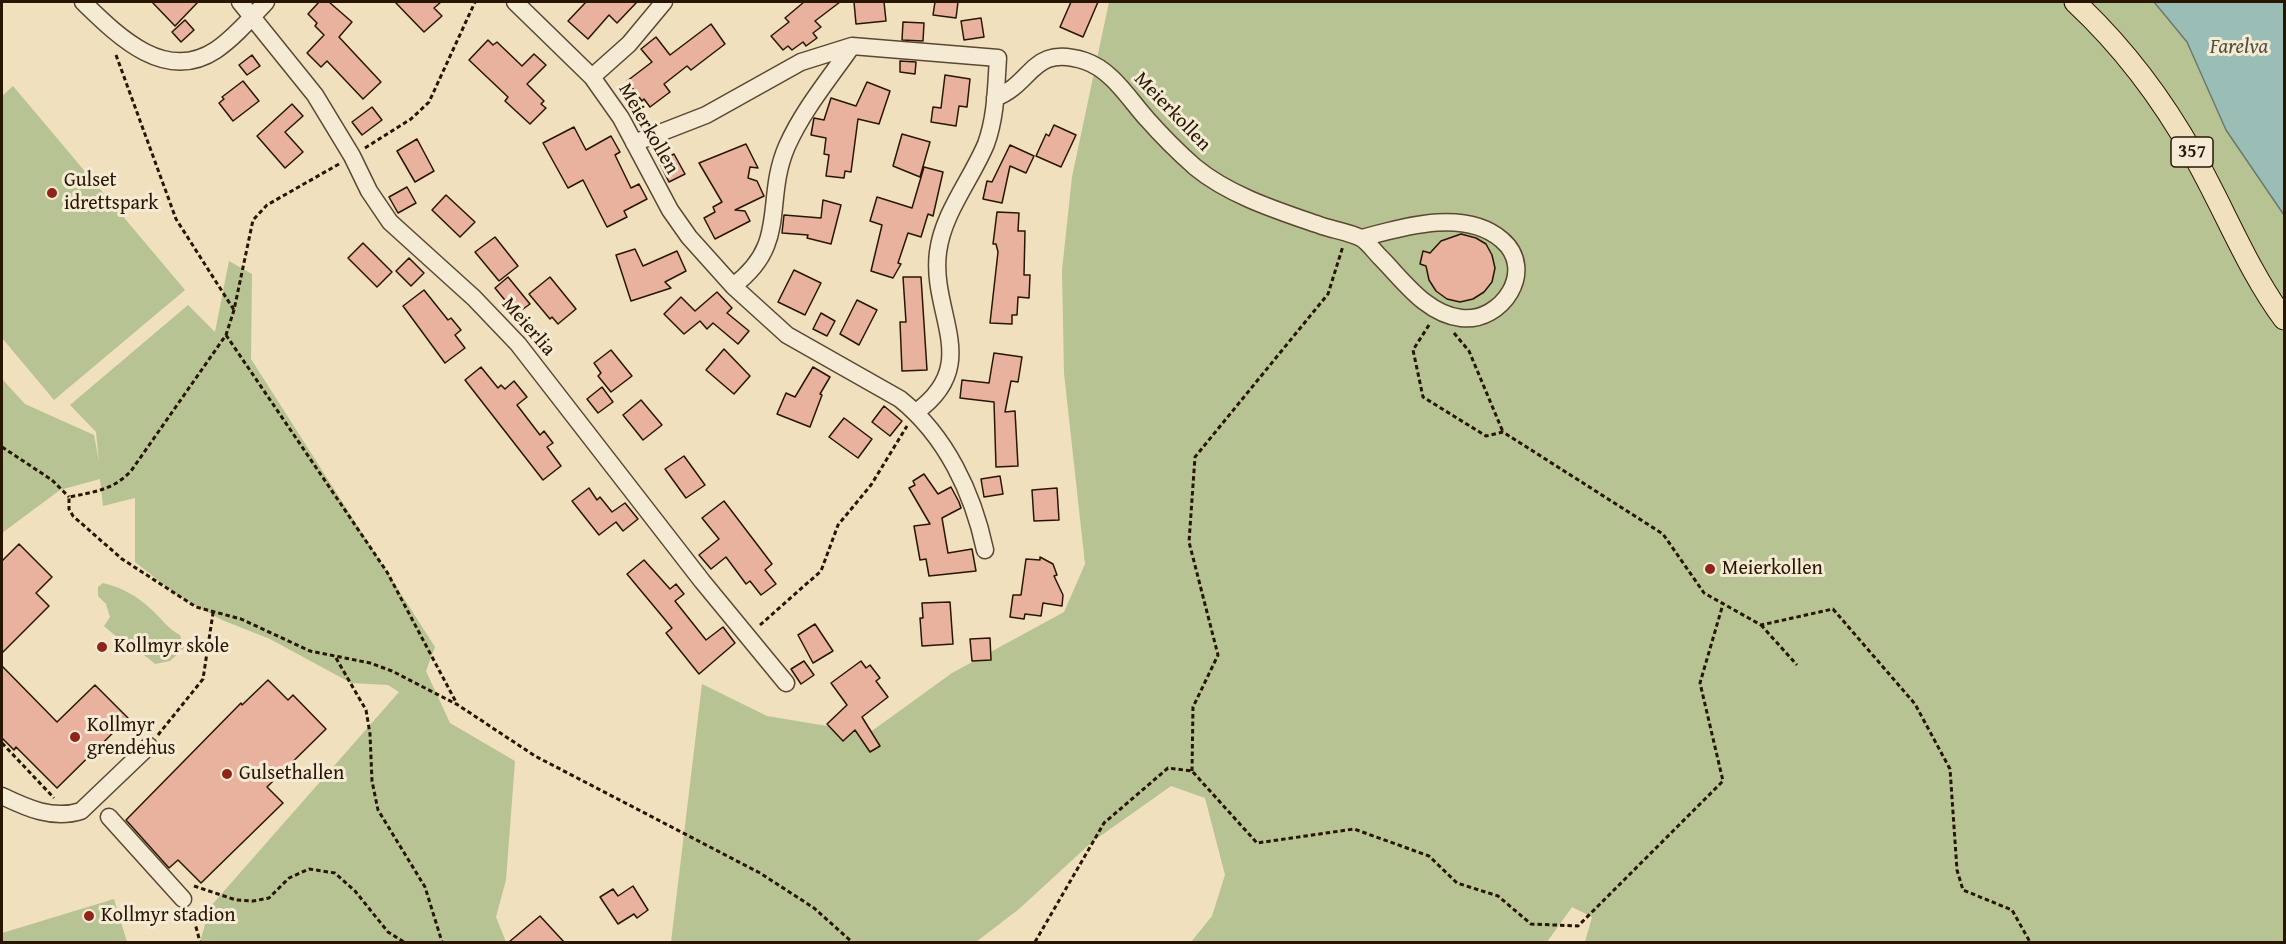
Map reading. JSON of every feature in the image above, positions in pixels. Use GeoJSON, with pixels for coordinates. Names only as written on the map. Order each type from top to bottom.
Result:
{"type":"FeatureCollection","features":[{"type":"Feature","properties":{"kind":"main road","name":"357"},"geometry":{"type":"LineString","coordinates":[[2075,2],[2119,45],[2158,97],[2193,152],[2263,285],[2284,319]]}},
{"type":"Feature","properties":{"kind":"street"},"geometry":{"type":"LineString","coordinates":[[83,2],[117,35],[154,57],[185,60],[215,51],[266,2]]}},
{"type":"Feature","properties":{"kind":"street","name":"Meierlia"},"geometry":{"type":"LineString","coordinates":[[240,2],[315,95],[352,156],[369,191],[390,222],[474,298],[518,344],[786,683]]}},
{"type":"Feature","properties":{"kind":"street","name":"Meierkollen"},"geometry":{"type":"LineString","coordinates":[[515,2],[592,76],[634,143],[676,219],[733,286],[787,335],[900,399],[916,412],[950,458],[960,477],[980,526],[986,549]]}},
{"type":"Feature","properties":{"kind":"street"},"geometry":{"type":"LineString","coordinates":[[592,76],[629,44],[664,2]]}},
{"type":"Feature","properties":{"kind":"street"},"geometry":{"type":"LineString","coordinates":[[733,286],[756,266],[764,254],[773,223],[779,172],[797,124],[852,46]]}},
{"type":"Feature","properties":{"kind":"street"},"geometry":{"type":"LineString","coordinates":[[634,143],[706,115],[801,62],[852,46],[998,58],[992,123],[986,143],[950,214],[938,251],[939,283],[951,334],[950,364],[936,395],[916,412]]}},
{"type":"Feature","properties":{"kind":"street","name":"Meierkollen"},"geometry":{"type":"LineString","coordinates":[[995,98],[1015,87],[1028,71],[1042,61],[1054,57],[1087,62],[1120,87],[1170,144],[1216,182],[1261,203],[1354,236],[1433,309],[1449,317],[1478,318],[1492,312],[1504,302],[1512,288],[1516,274],[1511,250],[1487,231],[1447,223],[1422,224],[1354,236]]}},
{"type":"Feature","properties":{"kind":"street"},"geometry":{"type":"LineString","coordinates":[[2,796],[43,813],[60,814],[81,811],[149,746]]}},
{"type":"Feature","properties":{"kind":"street"},"geometry":{"type":"LineString","coordinates":[[109,818],[183,899]]}},
{"type":"Feature","properties":{"kind":"path"},"geometry":{"type":"LineString","coordinates":[[69,497],[105,490],[123,481],[226,335],[234,310],[249,231],[259,211],[352,156],[422,110],[438,83],[475,2]]}},
{"type":"Feature","properties":{"kind":"path"},"geometry":{"type":"LineString","coordinates":[[117,35],[116,54],[122,76],[161,173],[176,219],[234,310]]}},
{"type":"Feature","properties":{"kind":"path"},"geometry":{"type":"LineString","coordinates":[[1192,771],[1193,707],[1218,655],[1189,542],[1195,457],[1328,294],[1354,236]]}},
{"type":"Feature","properties":{"kind":"path"},"geometry":{"type":"LineString","coordinates":[[1433,309],[1430,322],[1413,350],[1423,397],[1486,436],[1503,432]]}},
{"type":"Feature","properties":{"kind":"path"},"geometry":{"type":"LineString","coordinates":[[1433,309],[1470,351],[1503,432],[1663,534],[1704,593],[1761,625],[1797,665]]}},
{"type":"Feature","properties":{"kind":"path"},"geometry":{"type":"LineString","coordinates":[[226,335],[387,572],[458,705]]}},
{"type":"Feature","properties":{"kind":"path"},"geometry":{"type":"LineString","coordinates":[[747,636],[821,572],[838,525],[871,485],[894,443],[916,412]]}},
{"type":"Feature","properties":{"kind":"path"},"geometry":{"type":"LineString","coordinates":[[2,447],[52,480],[69,497],[69,509],[73,516],[115,553],[181,600],[213,613],[241,619],[310,651],[370,663],[392,671],[458,705],[535,756],[760,873],[814,908],[852,942]]}},
{"type":"Feature","properties":{"kind":"path"},"geometry":{"type":"LineString","coordinates":[[1035,942],[1104,823],[1168,768],[1192,771],[1257,843],[1354,829],[1429,856],[1457,883],[1498,896],[1531,924],[1578,926],[1723,781],[1700,683],[1723,604]]}},
{"type":"Feature","properties":{"kind":"path"},"geometry":{"type":"LineString","coordinates":[[1761,625],[1833,609],[1915,704],[1950,769],[1957,870],[1963,890],[2012,910],[2030,942]]}},
{"type":"Feature","properties":{"kind":"path"},"geometry":{"type":"LineString","coordinates":[[149,746],[203,679],[213,613]]}},
{"type":"Feature","properties":{"kind":"path"},"geometry":{"type":"LineString","coordinates":[[336,658],[366,710],[370,734],[372,781],[378,810],[425,887],[442,942]]}},
{"type":"Feature","properties":{"kind":"path"},"geometry":{"type":"LineString","coordinates":[[2,743],[51,793],[60,814]]}},
{"type":"Feature","properties":{"kind":"path"},"geometry":{"type":"LineString","coordinates":[[165,879],[221,893],[237,900],[254,901],[269,898],[289,878],[309,869],[335,873],[355,891],[388,932],[404,942]]}},
{"type":"Feature","properties":{"kind":"path"},"geometry":{"type":"LineString","coordinates":[[183,899],[191,908],[200,942]]}},
{"type":"Feature","properties":{"kind":"green space"},"geometry":{"type":"Polygon","coordinates":[[[1109,2],[2154,2],[2187,42],[2226,130],[2284,215],[2284,942],[1585,942],[1592,917],[1572,907],[1547,942],[1191,942],[1212,916],[1225,875],[1205,798],[1171,786],[1092,842],[1019,909],[976,942],[671,942],[702,684],[767,716],[869,733],[952,673],[1064,612],[1085,564],[1064,373],[1062,270],[1072,177],[1109,2]]]}},
{"type":"Feature","properties":{"kind":"green space","name":"Gulset idrettspark"},"geometry":{"type":"Polygon","coordinates":[[[13,86],[185,290],[54,400],[2,338],[2,96],[13,86]]]}},
{"type":"Feature","properties":{"kind":"green space"},"geometry":{"type":"Polygon","coordinates":[[[229,261],[252,274],[251,359],[435,647],[426,671],[450,723],[515,761],[506,880],[496,917],[506,942],[200,942],[210,907],[399,692],[388,685],[351,683],[270,639],[222,620],[177,595],[135,562],[135,498],[103,506],[100,479],[60,490],[2,533],[2,379],[25,404],[94,435],[99,462],[96,432],[70,405],[188,305],[215,332],[229,261]]]}},
{"type":"Feature","properties":{"kind":"green space"},"geometry":{"type":"Polygon","coordinates":[[[103,583],[123,590],[156,613],[180,635],[184,648],[170,661],[155,664],[110,632],[104,626],[110,617],[106,604],[98,596],[98,587],[103,583]]]}},
{"type":"Feature","properties":{"kind":"green space","name":"Kollmyr stadion"},"geometry":{"type":"Polygon","coordinates":[[[114,899],[127,942],[2,942],[2,933],[114,899]]]}},
{"type":"Feature","properties":{"kind":"water","name":"Farelva"},"geometry":{"type":"Polygon","coordinates":[[[2154,2],[2284,2],[2284,215],[2226,130],[2187,42],[2154,2]]]}},
{"type":"Feature","properties":{"kind":"building"},"geometry":{"type":"Polygon","coordinates":[[[152,2],[198,2],[175,26],[152,2]]]}},
{"type":"Feature","properties":{"kind":"building"},"geometry":{"type":"Polygon","coordinates":[[[319,2],[329,2],[352,22],[339,37],[381,82],[363,99],[327,61],[321,67],[307,53],[324,35],[308,14],[319,2]]]}},
{"type":"Feature","properties":{"kind":"building"},"geometry":{"type":"Polygon","coordinates":[[[395,2],[441,2],[434,8],[442,16],[424,32],[395,2]]]}},
{"type":"Feature","properties":{"kind":"building"},"geometry":{"type":"Polygon","coordinates":[[[586,2],[637,2],[617,23],[609,15],[588,39],[568,21],[586,2]]]}},
{"type":"Feature","properties":{"kind":"building"},"geometry":{"type":"Polygon","coordinates":[[[804,2],[840,2],[815,21],[821,27],[813,33],[817,38],[806,46],[803,42],[792,50],[788,46],[783,50],[771,36],[789,22],[785,18],[804,2]]]}},
{"type":"Feature","properties":{"kind":"building"},"geometry":{"type":"Polygon","coordinates":[[[854,2],[884,2],[886,21],[856,24],[854,2]]]}},
{"type":"Feature","properties":{"kind":"building"},"geometry":{"type":"Polygon","coordinates":[[[935,2],[958,2],[956,18],[933,15],[935,2]]]}},
{"type":"Feature","properties":{"kind":"building"},"geometry":{"type":"Polygon","coordinates":[[[1071,2],[1098,2],[1083,37],[1060,27],[1071,2]]]}},
{"type":"Feature","properties":{"kind":"building"},"geometry":{"type":"Polygon","coordinates":[[[981,18],[984,37],[964,40],[961,21],[981,18]]]}},
{"type":"Feature","properties":{"kind":"building"},"geometry":{"type":"Polygon","coordinates":[[[185,20],[194,30],[181,42],[172,32],[185,20]]]}},
{"type":"Feature","properties":{"kind":"building"},"geometry":{"type":"Polygon","coordinates":[[[903,22],[924,23],[923,41],[902,40],[903,22]]]}},
{"type":"Feature","properties":{"kind":"building"},"geometry":{"type":"Polygon","coordinates":[[[711,24],[725,44],[691,70],[687,66],[664,84],[670,92],[650,107],[644,99],[642,101],[627,81],[652,62],[641,49],[656,37],[670,55],[711,24]]]}},
{"type":"Feature","properties":{"kind":"building"},"geometry":{"type":"Polygon","coordinates":[[[488,40],[493,45],[497,42],[522,66],[534,54],[546,65],[527,84],[544,101],[541,104],[546,108],[530,124],[505,101],[508,97],[469,60],[488,40]]]}},
{"type":"Feature","properties":{"kind":"building"},"geometry":{"type":"Polygon","coordinates":[[[252,55],[260,66],[247,75],[239,65],[252,55]]]}},
{"type":"Feature","properties":{"kind":"building"},"geometry":{"type":"Polygon","coordinates":[[[900,61],[916,62],[915,74],[900,72],[900,61]]]}},
{"type":"Feature","properties":{"kind":"building"},"geometry":{"type":"Polygon","coordinates":[[[945,75],[970,79],[967,107],[959,106],[956,126],[931,122],[933,107],[941,108],[945,75]]]}},
{"type":"Feature","properties":{"kind":"building"},"geometry":{"type":"Polygon","coordinates":[[[243,81],[259,101],[233,121],[219,103],[224,99],[222,97],[243,81]]]}},
{"type":"Feature","properties":{"kind":"building"},"geometry":{"type":"Polygon","coordinates":[[[867,82],[890,91],[879,124],[858,119],[851,172],[845,171],[844,178],[826,176],[829,155],[824,154],[826,138],[811,135],[814,118],[824,120],[831,98],[856,106],[867,82]]]}},
{"type":"Feature","properties":{"kind":"building"},"geometry":{"type":"Polygon","coordinates":[[[292,104],[303,116],[285,132],[303,152],[285,168],[257,136],[292,104]]]}},
{"type":"Feature","properties":{"kind":"building"},"geometry":{"type":"Polygon","coordinates":[[[372,107],[382,120],[362,135],[352,122],[372,107]]]}},
{"type":"Feature","properties":{"kind":"building"},"geometry":{"type":"Polygon","coordinates":[[[1054,125],[1076,135],[1061,167],[1036,156],[1046,134],[1049,136],[1054,125]]]}},
{"type":"Feature","properties":{"kind":"building"},"geometry":{"type":"Polygon","coordinates":[[[574,127],[586,150],[611,136],[620,152],[615,155],[631,188],[639,184],[647,199],[624,211],[627,217],[607,227],[583,180],[568,188],[543,143],[574,127]]]}},
{"type":"Feature","properties":{"kind":"building"},"geometry":{"type":"Polygon","coordinates":[[[902,134],[930,142],[920,177],[893,166],[902,134]]]}},
{"type":"Feature","properties":{"kind":"building"},"geometry":{"type":"Polygon","coordinates":[[[417,139],[434,171],[415,182],[397,151],[417,139]]]}},
{"type":"Feature","properties":{"kind":"building"},"geometry":{"type":"Polygon","coordinates":[[[746,144],[758,168],[750,167],[748,178],[757,181],[764,196],[735,210],[745,211],[750,221],[715,239],[704,218],[715,212],[713,207],[722,202],[699,163],[746,144]]]}},
{"type":"Feature","properties":{"kind":"building"},"geometry":{"type":"Polygon","coordinates":[[[1010,145],[1034,156],[1026,173],[1010,166],[1002,203],[983,199],[987,181],[992,182],[1010,145]]]}},
{"type":"Feature","properties":{"kind":"building"},"geometry":{"type":"Polygon","coordinates":[[[674,154],[685,174],[669,182],[659,162],[674,154]]]}},
{"type":"Feature","properties":{"kind":"building"},"geometry":{"type":"Polygon","coordinates":[[[924,167],[943,172],[933,216],[928,214],[921,237],[908,233],[898,263],[901,264],[893,278],[871,271],[882,225],[870,221],[877,197],[912,208],[924,167]]]}},
{"type":"Feature","properties":{"kind":"building"},"geometry":{"type":"Polygon","coordinates":[[[407,187],[416,203],[398,213],[389,197],[407,187]]]}},
{"type":"Feature","properties":{"kind":"building"},"geometry":{"type":"Polygon","coordinates":[[[446,195],[475,222],[460,237],[432,210],[446,195]]]}},
{"type":"Feature","properties":{"kind":"building"},"geometry":{"type":"Polygon","coordinates":[[[823,200],[841,205],[831,244],[807,238],[808,235],[782,233],[784,215],[821,218],[823,200]]]}},
{"type":"Feature","properties":{"kind":"building"},"geometry":{"type":"Polygon","coordinates":[[[997,212],[1019,213],[1018,231],[1025,231],[1024,275],[1030,275],[1029,298],[1018,297],[1017,315],[1012,315],[1012,324],[990,323],[998,252],[996,244],[993,244],[997,212]]]}},
{"type":"Feature","properties":{"kind":"building"},"geometry":{"type":"Polygon","coordinates":[[[1461,234],[1476,238],[1486,244],[1495,268],[1492,282],[1484,292],[1473,299],[1460,302],[1447,299],[1436,291],[1429,280],[1426,266],[1420,264],[1423,251],[1430,253],[1441,241],[1461,234]]]}},
{"type":"Feature","properties":{"kind":"building"},"geometry":{"type":"Polygon","coordinates":[[[495,237],[518,266],[499,281],[475,252],[495,237]]]}},
{"type":"Feature","properties":{"kind":"building"},"geometry":{"type":"Polygon","coordinates":[[[363,243],[392,272],[377,287],[348,258],[363,243]]]}},
{"type":"Feature","properties":{"kind":"building"},"geometry":{"type":"Polygon","coordinates":[[[635,249],[643,266],[677,251],[686,271],[665,282],[671,288],[631,301],[616,255],[635,249]]]}},
{"type":"Feature","properties":{"kind":"building"},"geometry":{"type":"Polygon","coordinates":[[[409,258],[424,273],[411,286],[396,271],[409,258]]]}},
{"type":"Feature","properties":{"kind":"building"},"geometry":{"type":"Polygon","coordinates":[[[794,270],[821,283],[805,315],[778,302],[794,270]]]}},
{"type":"Feature","properties":{"kind":"building"},"geometry":{"type":"Polygon","coordinates":[[[508,277],[530,304],[519,312],[516,308],[513,310],[495,288],[508,277]]]}},
{"type":"Feature","properties":{"kind":"building"},"geometry":{"type":"Polygon","coordinates":[[[550,277],[576,309],[558,324],[552,317],[550,319],[529,294],[550,277]]]}},
{"type":"Feature","properties":{"kind":"building"},"geometry":{"type":"Polygon","coordinates":[[[903,277],[921,277],[927,370],[902,371],[900,322],[906,322],[903,277]]]}},
{"type":"Feature","properties":{"kind":"building"},"geometry":{"type":"Polygon","coordinates":[[[424,290],[448,320],[451,318],[461,330],[455,335],[465,348],[445,363],[403,306],[424,290]]]}},
{"type":"Feature","properties":{"kind":"building"},"geometry":{"type":"Polygon","coordinates":[[[717,292],[732,308],[727,313],[749,331],[738,344],[713,323],[707,329],[700,321],[684,334],[664,314],[681,297],[695,311],[717,292]]]}},
{"type":"Feature","properties":{"kind":"building"},"geometry":{"type":"Polygon","coordinates":[[[857,300],[877,310],[859,345],[840,334],[857,300]]]}},
{"type":"Feature","properties":{"kind":"building"},"geometry":{"type":"Polygon","coordinates":[[[821,313],[835,321],[827,336],[813,329],[821,313]]]}},
{"type":"Feature","properties":{"kind":"building"},"geometry":{"type":"Polygon","coordinates":[[[724,349],[750,376],[734,394],[706,370],[724,349]]]}},
{"type":"Feature","properties":{"kind":"building"},"geometry":{"type":"Polygon","coordinates":[[[611,350],[632,376],[611,392],[598,376],[601,373],[594,363],[611,350]]]}},
{"type":"Feature","properties":{"kind":"building"},"geometry":{"type":"Polygon","coordinates":[[[994,353],[1022,357],[1018,382],[1011,381],[1005,412],[1015,411],[1018,466],[996,467],[994,402],[960,398],[962,380],[989,383],[994,353]]]}},
{"type":"Feature","properties":{"kind":"building"},"geometry":{"type":"Polygon","coordinates":[[[481,367],[498,388],[501,385],[505,389],[514,381],[527,397],[517,405],[540,435],[544,431],[553,443],[547,447],[561,466],[543,480],[465,380],[481,367]]]}},
{"type":"Feature","properties":{"kind":"building"},"geometry":{"type":"Polygon","coordinates":[[[813,367],[830,377],[820,394],[822,395],[810,427],[777,414],[786,393],[795,397],[813,367]]]}},
{"type":"Feature","properties":{"kind":"building"},"geometry":{"type":"Polygon","coordinates":[[[602,387],[613,402],[598,413],[587,399],[602,387]]]}},
{"type":"Feature","properties":{"kind":"building"},"geometry":{"type":"Polygon","coordinates":[[[641,400],[662,425],[643,440],[623,415],[641,400]]]}},
{"type":"Feature","properties":{"kind":"building"},"geometry":{"type":"Polygon","coordinates":[[[884,406],[902,421],[890,436],[872,422],[884,406]]]}},
{"type":"Feature","properties":{"kind":"building"},"geometry":{"type":"Polygon","coordinates":[[[844,418],[872,439],[858,458],[829,437],[844,418]]]}},
{"type":"Feature","properties":{"kind":"building"},"geometry":{"type":"Polygon","coordinates":[[[684,456],[705,485],[686,498],[665,469],[684,456]]]}},
{"type":"Feature","properties":{"kind":"building"},"geometry":{"type":"Polygon","coordinates":[[[924,474],[938,494],[951,487],[961,508],[942,518],[948,553],[972,549],[976,571],[929,576],[926,559],[920,560],[914,526],[930,524],[909,488],[915,485],[913,481],[924,474]]]}},
{"type":"Feature","properties":{"kind":"building"},"geometry":{"type":"Polygon","coordinates":[[[1000,476],[1003,494],[984,497],[981,479],[1000,476]]]}},
{"type":"Feature","properties":{"kind":"building"},"geometry":{"type":"Polygon","coordinates":[[[589,488],[597,500],[600,497],[612,512],[625,503],[638,519],[623,531],[616,522],[599,535],[572,501],[589,488]]]}},
{"type":"Feature","properties":{"kind":"building"},"geometry":{"type":"Polygon","coordinates":[[[1057,488],[1059,520],[1034,521],[1032,490],[1057,488]]]}},
{"type":"Feature","properties":{"kind":"building"},"geometry":{"type":"Polygon","coordinates":[[[724,501],[772,564],[765,570],[776,584],[761,595],[750,581],[746,584],[726,557],[711,569],[699,555],[719,539],[702,518],[724,501]]]}},
{"type":"Feature","properties":{"kind":"building"},"geometry":{"type":"Polygon","coordinates":[[[19,544],[52,577],[36,593],[49,606],[2,653],[2,561],[19,544]]]}},
{"type":"Feature","properties":{"kind":"building"},"geometry":{"type":"Polygon","coordinates":[[[1040,557],[1053,564],[1057,575],[1054,576],[1063,595],[1062,606],[1043,603],[1041,616],[1025,614],[1024,619],[1010,617],[1013,595],[1021,595],[1026,559],[1040,560],[1040,557]]]}},
{"type":"Feature","properties":{"kind":"building"},"geometry":{"type":"Polygon","coordinates":[[[644,560],[670,589],[676,584],[684,594],[675,601],[706,640],[723,627],[735,643],[699,674],[666,633],[672,628],[627,574],[644,560]]]}},
{"type":"Feature","properties":{"kind":"building"},"geometry":{"type":"Polygon","coordinates":[[[950,602],[953,644],[922,646],[920,618],[923,618],[922,603],[950,602]]]}},
{"type":"Feature","properties":{"kind":"building"},"geometry":{"type":"Polygon","coordinates":[[[815,624],[833,651],[813,663],[798,635],[815,624]]]}},
{"type":"Feature","properties":{"kind":"building"},"geometry":{"type":"Polygon","coordinates":[[[990,638],[991,660],[972,661],[970,639],[990,638]]]}},
{"type":"Feature","properties":{"kind":"building"},"geometry":{"type":"Polygon","coordinates":[[[804,661],[814,675],[801,684],[791,669],[804,661]]]}},
{"type":"Feature","properties":{"kind":"building"},"geometry":{"type":"Polygon","coordinates":[[[861,661],[866,668],[870,665],[880,678],[876,681],[888,697],[862,717],[880,746],[870,752],[855,730],[843,741],[827,724],[847,705],[831,683],[861,661]]]}},
{"type":"Feature","properties":{"kind":"building"},"geometry":{"type":"Polygon","coordinates":[[[2,666],[57,722],[95,685],[128,718],[57,788],[16,747],[14,750],[2,738],[2,666]]]}},
{"type":"Feature","properties":{"kind":"building","name":"Gulsethallen"},"geometry":{"type":"Polygon","coordinates":[[[268,680],[288,700],[293,695],[326,729],[267,787],[283,803],[201,883],[178,860],[169,868],[126,820],[241,703],[242,705],[268,680]]]}},
{"type":"Feature","properties":{"kind":"building"},"geometry":{"type":"Polygon","coordinates":[[[633,886],[648,910],[637,918],[634,914],[618,924],[600,897],[613,889],[618,896],[633,886]]]}},
{"type":"Feature","properties":{"kind":"building"},"geometry":{"type":"Polygon","coordinates":[[[540,916],[564,942],[509,942],[540,916]]]}},
{"type":"Feature","properties":{"kind":"place","name":"Gulset idrettspark"},"geometry":{"type":"Point","coordinates":[52,193]}},
{"type":"Feature","properties":{"kind":"place","name":"Meierkollen"},"geometry":{"type":"Point","coordinates":[1710,569]}},
{"type":"Feature","properties":{"kind":"place","name":"Kollmyr skole"},"geometry":{"type":"Point","coordinates":[102,647]}},
{"type":"Feature","properties":{"kind":"place","name":"Kollmyr grendehus"},"geometry":{"type":"Point","coordinates":[75,737]}},
{"type":"Feature","properties":{"kind":"place","name":"Gulsethallen"},"geometry":{"type":"Point","coordinates":[227,774]}},
{"type":"Feature","properties":{"kind":"place","name":"Kollmyr stadion"},"geometry":{"type":"Point","coordinates":[89,916]}}]}
